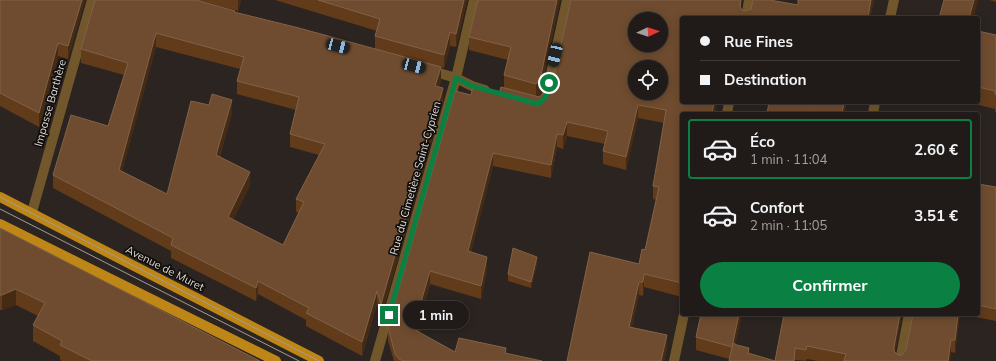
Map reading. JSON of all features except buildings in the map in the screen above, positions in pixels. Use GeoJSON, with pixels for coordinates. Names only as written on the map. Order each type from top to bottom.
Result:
{"type":"FeatureCollection","features":[{"type":"Feature","properties":{"kind":"main road","name":"Avenue de Muret"},"geometry":{"type":"LineString","coordinates":[[0,196],[319,361]]}},
{"type":"Feature","properties":{"kind":"main road"},"geometry":{"type":"LineString","coordinates":[[0,224],[276,361]]}},
{"type":"Feature","properties":{"kind":"street","name":"Impasse Barthère"},"geometry":{"type":"LineString","coordinates":[[32,212],[92,0]]}},
{"type":"Feature","properties":{"kind":"street","name":"Rue du Cimetière Saint-Cyprien"},"geometry":{"type":"LineString","coordinates":[[375,361],[456,78],[474,0]]}},
{"type":"Feature","properties":{"kind":"street"},"geometry":{"type":"LineString","coordinates":[[531,102],[538,104],[546,97],[567,0]]}},
{"type":"Feature","properties":{"kind":"street"},"geometry":{"type":"LineString","coordinates":[[746,16],[749,0]]}},
{"type":"Feature","properties":{"kind":"street"},"geometry":{"type":"LineString","coordinates":[[890,16],[894,0]]}},
{"type":"Feature","properties":{"kind":"street"},"geometry":{"type":"LineString","coordinates":[[421,68],[456,78],[472,86],[494,92]]}},
{"type":"Feature","properties":{"kind":"street"},"geometry":{"type":"LineString","coordinates":[[674,361],[684,316]]}},
{"type":"Feature","properties":{"kind":"street"},"geometry":{"type":"LineString","coordinates":[[900,361],[909,316]]}},
{"type":"Feature","properties":{"kind":"tram line"},"geometry":{"type":"LineString","coordinates":[[0,197],[319,361]]}},
{"type":"Feature","properties":{"kind":"tram line"},"geometry":{"type":"LineString","coordinates":[[0,209],[299,361]]}},
{"type":"Feature","properties":{"kind":"route"},"geometry":{"type":"LineString","coordinates":[[389,315],[456,78],[472,86],[538,104],[546,97],[549,83]]}}]}
